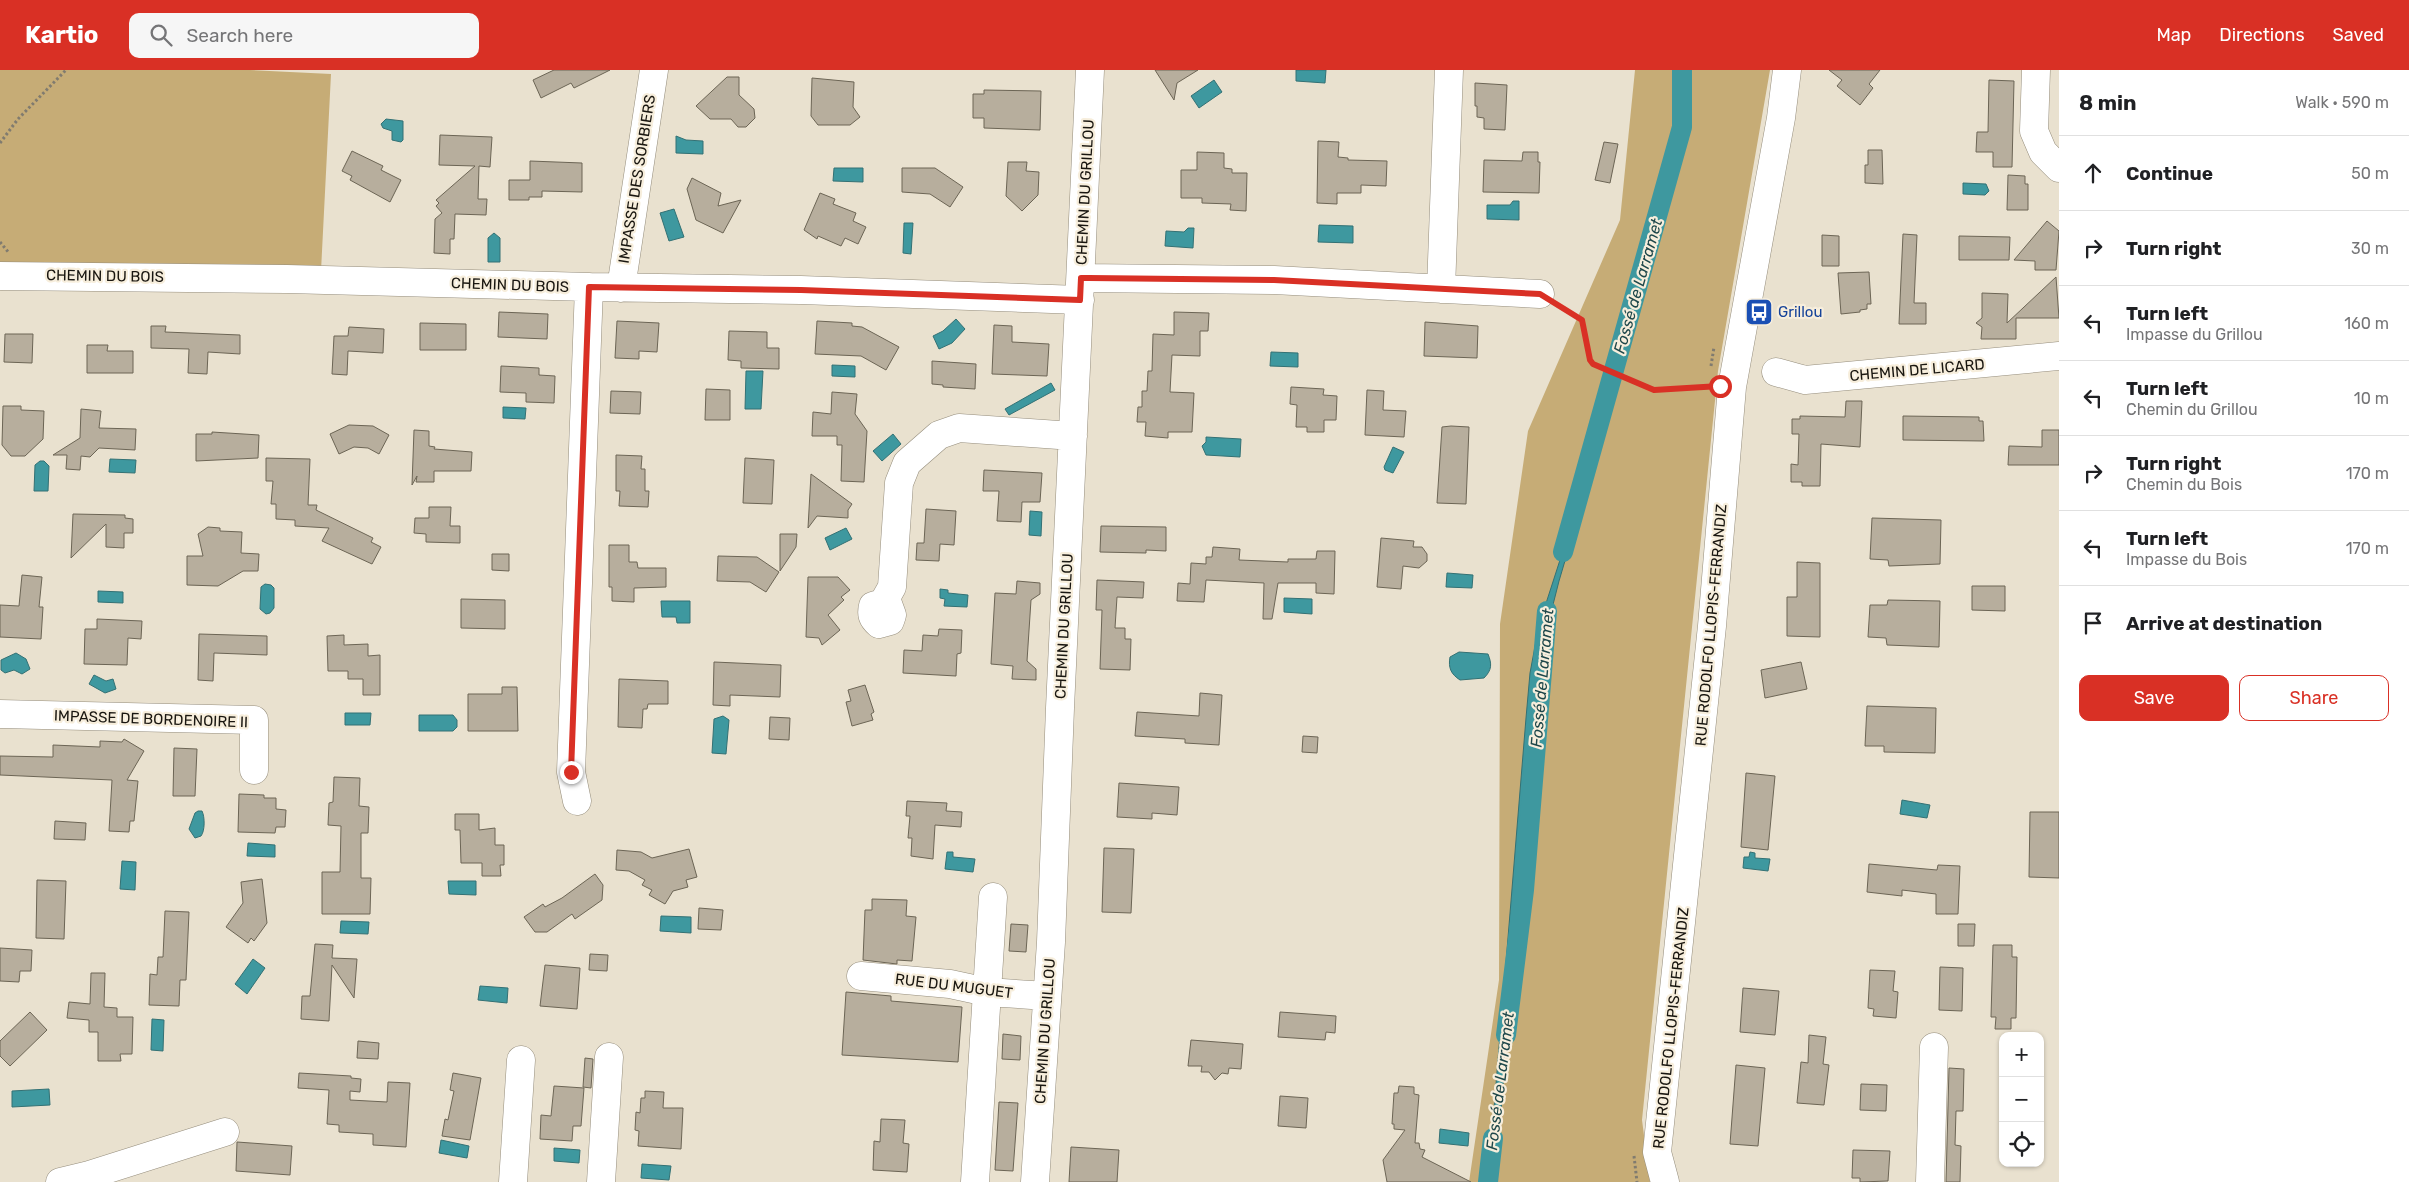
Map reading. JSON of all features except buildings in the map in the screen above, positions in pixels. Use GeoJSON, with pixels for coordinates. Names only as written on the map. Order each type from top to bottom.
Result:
{"type":"FeatureCollection","features":[{"type":"Feature","properties":{"kind":"street","name":"IMPASSE DES SORBIERS"},"geometry":{"type":"LineString","coordinates":[[621,288],[654,70]]}},
{"type":"Feature","properties":{"kind":"street","name":"CHEMIN DU GRILLOU"},"geometry":{"type":"LineString","coordinates":[[1035,1182],[1047,996],[1090,70]]}},
{"type":"Feature","properties":{"kind":"street"},"geometry":{"type":"LineString","coordinates":[[1441,289],[1449,70]]}},
{"type":"Feature","properties":{"kind":"street","name":"RUE RODOLFO LLOPIS-FERRANDIZ"},"geometry":{"type":"LineString","coordinates":[[1665,1182],[1657,1152],[1712,626],[1732,387],[1781,118],[1787,70]]}},
{"type":"Feature","properties":{"kind":"street"},"geometry":{"type":"LineString","coordinates":[[2036,70],[2034,131],[2043,152],[2059,168]]}},
{"type":"Feature","properties":{"kind":"street","name":"CHEMIN DU BOIS"},"geometry":{"type":"LineString","coordinates":[[0,276],[287,278],[621,288],[801,290],[1080,289],[1274,280],[1540,294]]}},
{"type":"Feature","properties":{"kind":"street"},"geometry":{"type":"LineString","coordinates":[[577,801],[571,772],[589,287]]}},
{"type":"Feature","properties":{"kind":"street","name":"CHEMIN DE LICARD"},"geometry":{"type":"LineString","coordinates":[[1776,372],[1805,380],[2059,356]]}},
{"type":"Feature","properties":{"kind":"street"},"geometry":{"type":"LineString","coordinates":[[883,602],[892,587],[899,483],[907,463],[940,435],[959,428],[1073,436]]}},
{"type":"Feature","properties":{"kind":"street","name":"IMPASSE DE BORDENOIRE II"},"geometry":{"type":"LineString","coordinates":[[0,714],[254,720],[254,770]]}},
{"type":"Feature","properties":{"kind":"street"},"geometry":{"type":"LineString","coordinates":[[974,1182],[993,897]]}},
{"type":"Feature","properties":{"kind":"street","name":"RUE DU MUGUET"},"geometry":{"type":"LineString","coordinates":[[862,976],[950,984],[987,992],[1047,996]]}},
{"type":"Feature","properties":{"kind":"street"},"geometry":{"type":"LineString","coordinates":[[1930,1182],[1934,1047]]}},
{"type":"Feature","properties":{"kind":"street"},"geometry":{"type":"LineString","coordinates":[[601,1182],[609,1058]]}},
{"type":"Feature","properties":{"kind":"street"},"geometry":{"type":"LineString","coordinates":[[513,1182],[521,1060]]}},
{"type":"Feature","properties":{"kind":"street"},"geometry":{"type":"LineString","coordinates":[[60,1182],[89,1175],[225,1132]]}},
{"type":"Feature","properties":{"kind":"path"},"geometry":{"type":"LineString","coordinates":[[0,142],[18,119],[66,70]]}},
{"type":"Feature","properties":{"kind":"path"},"geometry":{"type":"LineString","coordinates":[[1540,294],[1582,320],[1590,360],[1593,364],[1624,379],[1654,390],[1715,386]]}},
{"type":"Feature","properties":{"kind":"shaded area"},"geometry":{"type":"Polygon","coordinates":[[[0,70],[250,70],[331,74],[321,271],[0,269],[0,70]]]}},
{"type":"Feature","properties":{"kind":"shaded area"},"geometry":{"type":"Polygon","coordinates":[[[1635,70],[1770,70],[1718,371],[1642,1120],[1650,1182],[1469,1182],[1499,980],[1500,624],[1528,431],[1620,220],[1635,70]]]}},
{"type":"Feature","properties":{"kind":"water"},"geometry":{"type":"Polygon","coordinates":[[[1296,70],[1326,70],[1325,83],[1296,81],[1296,70]]]}},
{"type":"Feature","properties":{"kind":"water"},"geometry":{"type":"Polygon","coordinates":[[[1214,80],[1222,92],[1199,108],[1191,96],[1214,80]]]}},
{"type":"Feature","properties":{"kind":"water"},"geometry":{"type":"Polygon","coordinates":[[[386,119],[403,121],[403,140],[401,142],[392,140],[392,131],[383,128],[381,124],[386,119]]]}},
{"type":"Feature","properties":{"kind":"water"},"geometry":{"type":"Polygon","coordinates":[[[676,136],[686,140],[703,141],[703,154],[676,153],[676,136]]]}},
{"type":"Feature","properties":{"kind":"water"},"geometry":{"type":"Polygon","coordinates":[[[834,168],[863,168],[863,182],[833,181],[834,168]]]}},
{"type":"Feature","properties":{"kind":"water"},"geometry":{"type":"Polygon","coordinates":[[[1963,183],[1986,184],[1989,191],[1985,195],[1963,194],[1963,183]]]}},
{"type":"Feature","properties":{"kind":"water"},"geometry":{"type":"Polygon","coordinates":[[[1513,201],[1519,201],[1519,220],[1487,219],[1487,205],[1510,205],[1513,201]]]}},
{"type":"Feature","properties":{"kind":"water"},"geometry":{"type":"Polygon","coordinates":[[[674,209],[684,237],[669,241],[660,213],[674,209]]]}},
{"type":"Feature","properties":{"kind":"water"},"geometry":{"type":"Polygon","coordinates":[[[904,223],[913,223],[911,254],[903,253],[904,223]]]}},
{"type":"Feature","properties":{"kind":"water"},"geometry":{"type":"Polygon","coordinates":[[[1319,225],[1353,226],[1353,243],[1318,242],[1319,225]]]}},
{"type":"Feature","properties":{"kind":"water"},"geometry":{"type":"Polygon","coordinates":[[[1188,228],[1194,228],[1193,248],[1165,246],[1166,231],[1184,232],[1188,228]]]}},
{"type":"Feature","properties":{"kind":"water"},"geometry":{"type":"Polygon","coordinates":[[[494,233],[500,238],[500,262],[488,262],[488,238],[494,233]]]}},
{"type":"Feature","properties":{"kind":"water"},"geometry":{"type":"Polygon","coordinates":[[[956,319],[965,329],[952,343],[939,349],[933,336],[943,331],[956,319]]]}},
{"type":"Feature","properties":{"kind":"water"},"geometry":{"type":"Polygon","coordinates":[[[1271,352],[1298,353],[1298,367],[1270,366],[1271,352]]]}},
{"type":"Feature","properties":{"kind":"water"},"geometry":{"type":"Polygon","coordinates":[[[832,365],[855,366],[855,377],[832,376],[832,365]]]}},
{"type":"Feature","properties":{"kind":"water"},"geometry":{"type":"Polygon","coordinates":[[[746,371],[763,371],[761,409],[745,409],[746,371]]]}},
{"type":"Feature","properties":{"kind":"water"},"geometry":{"type":"Polygon","coordinates":[[[1051,383],[1055,390],[1009,415],[1005,409],[1051,383]]]}},
{"type":"Feature","properties":{"kind":"water"},"geometry":{"type":"Polygon","coordinates":[[[503,407],[526,408],[525,419],[503,418],[503,407]]]}},
{"type":"Feature","properties":{"kind":"water"},"geometry":{"type":"Polygon","coordinates":[[[1609,412],[1559,581],[1540,656],[1521,849],[1499,1138],[1494,1182],[1488,1182],[1530,673],[1539,625],[1570,529],[1603,413],[1609,412]]]}},
{"type":"Feature","properties":{"kind":"water"},"geometry":{"type":"Polygon","coordinates":[[[893,434],[901,444],[882,461],[873,451],[893,434]]]}},
{"type":"Feature","properties":{"kind":"water"},"geometry":{"type":"Polygon","coordinates":[[[1206,437],[1241,439],[1240,457],[1206,455],[1202,446],[1206,442],[1206,437]]]}},
{"type":"Feature","properties":{"kind":"water"},"geometry":{"type":"Polygon","coordinates":[[[1393,447],[1404,452],[1393,473],[1385,470],[1384,467],[1393,447]]]}},
{"type":"Feature","properties":{"kind":"water"},"geometry":{"type":"Polygon","coordinates":[[[110,459],[136,460],[135,473],[109,472],[110,459]]]}},
{"type":"Feature","properties":{"kind":"water"},"geometry":{"type":"Polygon","coordinates":[[[40,461],[44,461],[49,466],[48,491],[34,491],[35,465],[40,461]]]}},
{"type":"Feature","properties":{"kind":"water"},"geometry":{"type":"Polygon","coordinates":[[[1030,511],[1042,512],[1041,536],[1029,535],[1030,511]]]}},
{"type":"Feature","properties":{"kind":"water"},"geometry":{"type":"Polygon","coordinates":[[[846,528],[852,539],[830,550],[825,538],[846,528]]]}},
{"type":"Feature","properties":{"kind":"water"},"geometry":{"type":"Polygon","coordinates":[[[1447,573],[1473,575],[1472,588],[1446,587],[1447,573]]]}},
{"type":"Feature","properties":{"kind":"water"},"geometry":{"type":"Polygon","coordinates":[[[265,584],[271,585],[274,588],[274,608],[270,613],[266,614],[260,609],[261,587],[265,584]]]}},
{"type":"Feature","properties":{"kind":"water"},"geometry":{"type":"Polygon","coordinates":[[[940,589],[948,590],[948,593],[968,595],[967,607],[944,606],[945,599],[940,598],[940,589]]]}},
{"type":"Feature","properties":{"kind":"water"},"geometry":{"type":"Polygon","coordinates":[[[98,591],[123,592],[123,603],[98,602],[98,591]]]}},
{"type":"Feature","properties":{"kind":"water"},"geometry":{"type":"Polygon","coordinates":[[[1284,598],[1312,599],[1312,614],[1284,612],[1284,598]]]}},
{"type":"Feature","properties":{"kind":"water"},"geometry":{"type":"Polygon","coordinates":[[[661,601],[690,601],[690,623],[677,623],[676,617],[662,617],[661,601]]]}},
{"type":"Feature","properties":{"kind":"water"},"geometry":{"type":"Polygon","coordinates":[[[1459,652],[1488,654],[1490,667],[1489,672],[1484,678],[1460,680],[1454,675],[1449,664],[1450,657],[1459,652]]]}},
{"type":"Feature","properties":{"kind":"water"},"geometry":{"type":"Polygon","coordinates":[[[16,653],[26,659],[30,669],[22,674],[14,670],[5,673],[1,670],[1,660],[16,653]]]}},
{"type":"Feature","properties":{"kind":"water"},"geometry":{"type":"Polygon","coordinates":[[[94,675],[106,681],[113,679],[116,689],[105,693],[89,684],[94,675]]]}},
{"type":"Feature","properties":{"kind":"water"},"geometry":{"type":"Polygon","coordinates":[[[345,713],[371,713],[370,725],[345,725],[345,713]]]}},
{"type":"Feature","properties":{"kind":"water"},"geometry":{"type":"Polygon","coordinates":[[[419,715],[453,715],[457,720],[457,727],[453,731],[419,731],[419,715]]]}},
{"type":"Feature","properties":{"kind":"water"},"geometry":{"type":"Polygon","coordinates":[[[723,716],[729,720],[726,754],[712,753],[714,719],[723,716]]]}},
{"type":"Feature","properties":{"kind":"water"},"geometry":{"type":"Polygon","coordinates":[[[1902,800],[1930,805],[1927,818],[1900,814],[1902,800]]]}},
{"type":"Feature","properties":{"kind":"water"},"geometry":{"type":"Polygon","coordinates":[[[202,811],[204,827],[201,836],[195,838],[189,829],[195,813],[202,811]]]}},
{"type":"Feature","properties":{"kind":"water"},"geometry":{"type":"Polygon","coordinates":[[[248,843],[275,845],[275,857],[247,856],[248,843]]]}},
{"type":"Feature","properties":{"kind":"water"},"geometry":{"type":"Polygon","coordinates":[[[947,852],[953,852],[953,857],[975,859],[973,872],[945,869],[947,852]]]}},
{"type":"Feature","properties":{"kind":"water"},"geometry":{"type":"Polygon","coordinates":[[[1750,852],[1755,853],[1755,858],[1770,859],[1768,871],[1743,868],[1744,857],[1749,857],[1750,852]]]}},
{"type":"Feature","properties":{"kind":"water"},"geometry":{"type":"Polygon","coordinates":[[[122,861],[136,862],[135,890],[120,889],[122,861]]]}},
{"type":"Feature","properties":{"kind":"water"},"geometry":{"type":"Polygon","coordinates":[[[448,881],[476,881],[476,895],[449,894],[448,881]]]}},
{"type":"Feature","properties":{"kind":"water"},"geometry":{"type":"Polygon","coordinates":[[[661,916],[691,917],[691,933],[660,931],[661,916]]]}},
{"type":"Feature","properties":{"kind":"water"},"geometry":{"type":"Polygon","coordinates":[[[341,921],[369,922],[368,934],[340,933],[341,921]]]}},
{"type":"Feature","properties":{"kind":"water"},"geometry":{"type":"Polygon","coordinates":[[[253,959],[265,968],[247,994],[235,984],[253,959]]]}},
{"type":"Feature","properties":{"kind":"water"},"geometry":{"type":"Polygon","coordinates":[[[480,986],[508,988],[507,1003],[478,1000],[480,986]]]}},
{"type":"Feature","properties":{"kind":"water"},"geometry":{"type":"Polygon","coordinates":[[[152,1019],[164,1020],[163,1051],[151,1050],[152,1019]]]}},
{"type":"Feature","properties":{"kind":"water"},"geometry":{"type":"Polygon","coordinates":[[[49,1089],[50,1105],[12,1107],[12,1091],[49,1089]]]}},
{"type":"Feature","properties":{"kind":"water"},"geometry":{"type":"Polygon","coordinates":[[[1440,1129],[1469,1133],[1468,1146],[1439,1143],[1440,1129]]]}},
{"type":"Feature","properties":{"kind":"water"},"geometry":{"type":"Polygon","coordinates":[[[441,1140],[469,1146],[467,1158],[439,1153],[441,1140]]]}},
{"type":"Feature","properties":{"kind":"water"},"geometry":{"type":"Polygon","coordinates":[[[554,1148],[580,1150],[579,1163],[554,1161],[554,1148]]]}},
{"type":"Feature","properties":{"kind":"water"},"geometry":{"type":"Polygon","coordinates":[[[642,1164],[671,1166],[669,1180],[641,1178],[642,1164]]]}},
{"type":"Feature","properties":{"kind":"waterway","name":"Fossé de Larramet"},"geometry":{"type":"LineString","coordinates":[[1563,552],[1682,127],[1682,70]]}},
{"type":"Feature","properties":{"kind":"waterway","name":"Fossé de Larramet"},"geometry":{"type":"LineString","coordinates":[[1506,1035],[1524,890],[1547,611]]}},
{"type":"Feature","properties":{"kind":"waterway","name":"Fossé de Larramet"},"geometry":{"type":"LineString","coordinates":[[1488,1182],[1493,1138]]}},
{"type":"Feature","properties":{"kind":"place","name":"Grillou"},"geometry":{"type":"Point","coordinates":[1759,312]}},
{"type":"Feature","properties":{"kind":"route"},"geometry":{"type":"LineString","coordinates":[[571,772],[589,287],[801,290],[1080,300],[1081,278],[1100,278],[1274,280],[1540,294],[1582,320],[1590,360],[1593,364],[1624,379],[1654,390],[1720,386]]}}]}
